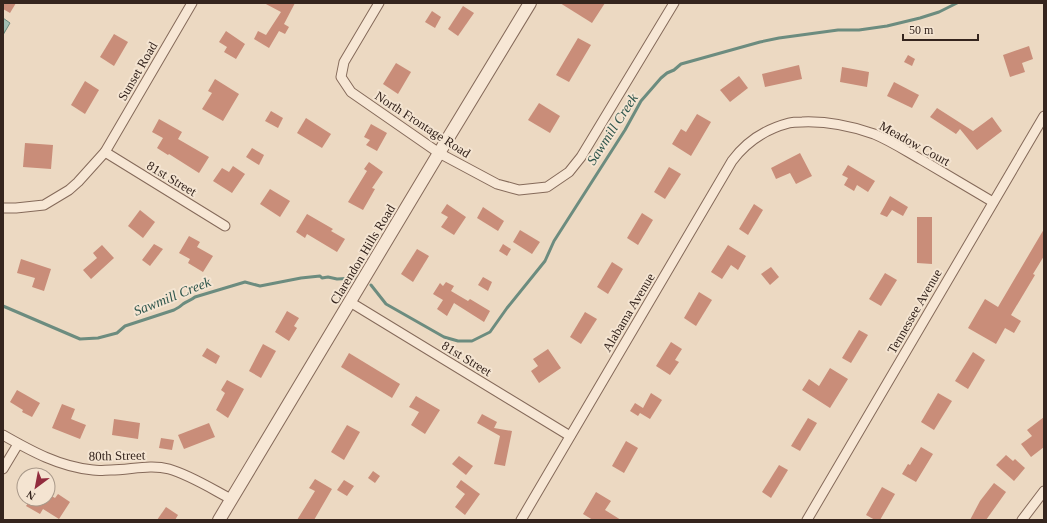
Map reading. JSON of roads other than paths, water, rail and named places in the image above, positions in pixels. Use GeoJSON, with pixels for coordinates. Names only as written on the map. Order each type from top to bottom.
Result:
{"type":"FeatureCollection","features":[{"type":"Feature","properties":{"kind":"street","name":"Sunset Road"},"geometry":{"type":"LineString","coordinates":[[3,208],[44,205],[69,190],[78,182],[105,152],[192,3]]}},
{"type":"Feature","properties":{"kind":"street","name":"North Frontage Road"},"geometry":{"type":"LineString","coordinates":[[379,3],[344,62],[340,77],[351,92],[439,153],[497,184],[519,190],[547,187],[569,172],[581,157],[674,3]]}},
{"type":"Feature","properties":{"kind":"street","name":"Clarendon Hills Road"},"geometry":{"type":"LineString","coordinates":[[219,520],[530,3]]}},
{"type":"Feature","properties":{"kind":"street","name":"Tennessee Avenue"},"geometry":{"type":"LineString","coordinates":[[807,520],[1044,116]]}},
{"type":"Feature","properties":{"kind":"street","name":"Meadow Court"},"geometry":{"type":"LineString","coordinates":[[772,129],[790,122],[837,124],[857,128],[874,134],[897,146],[993,202]]}},
{"type":"Feature","properties":{"kind":"street","name":"Alabama Avenue"},"geometry":{"type":"LineString","coordinates":[[521,520],[732,162],[746,146],[758,136],[772,129]]}},
{"type":"Feature","properties":{"kind":"street","name":"81st Street"},"geometry":{"type":"LineString","coordinates":[[105,152],[225,226]]}},
{"type":"Feature","properties":{"kind":"street","name":"81st Street"},"geometry":{"type":"LineString","coordinates":[[350,302],[570,436]]}},
{"type":"Feature","properties":{"kind":"street","name":"80th Street"},"geometry":{"type":"LineString","coordinates":[[3,435],[43,456],[76,467],[94,470],[150,467],[168,469],[181,473],[231,499]]}},
{"type":"Feature","properties":{"kind":"street"},"geometry":{"type":"LineString","coordinates":[[3,469],[18,444]]}},
{"type":"Feature","properties":{"kind":"street"},"geometry":{"type":"LineString","coordinates":[[1022,520],[1044,491]]}},
{"type":"Feature","properties":{"kind":"water"},"geometry":{"type":"Polygon","coordinates":[[[3,18],[10,23],[3,35],[3,18]]]}},
{"type":"Feature","properties":{"kind":"waterway","name":"Sawmill Creek"},"geometry":{"type":"LineString","coordinates":[[371,285],[386,304],[444,337],[458,341],[472,341],[490,332],[507,308],[545,261],[554,241],[625,130],[641,101],[667,73],[674,70],[681,64],[760,42],[838,30],[859,30],[887,26],[939,12],[957,3]]}},
{"type":"Feature","properties":{"kind":"waterway","name":"Sawmill Creek"},"geometry":{"type":"LineString","coordinates":[[3,306],[80,339],[98,338],[117,333],[125,326],[174,310],[195,297],[245,282],[260,286],[320,276],[322,278],[328,277],[337,279],[357,278]]}}]}
